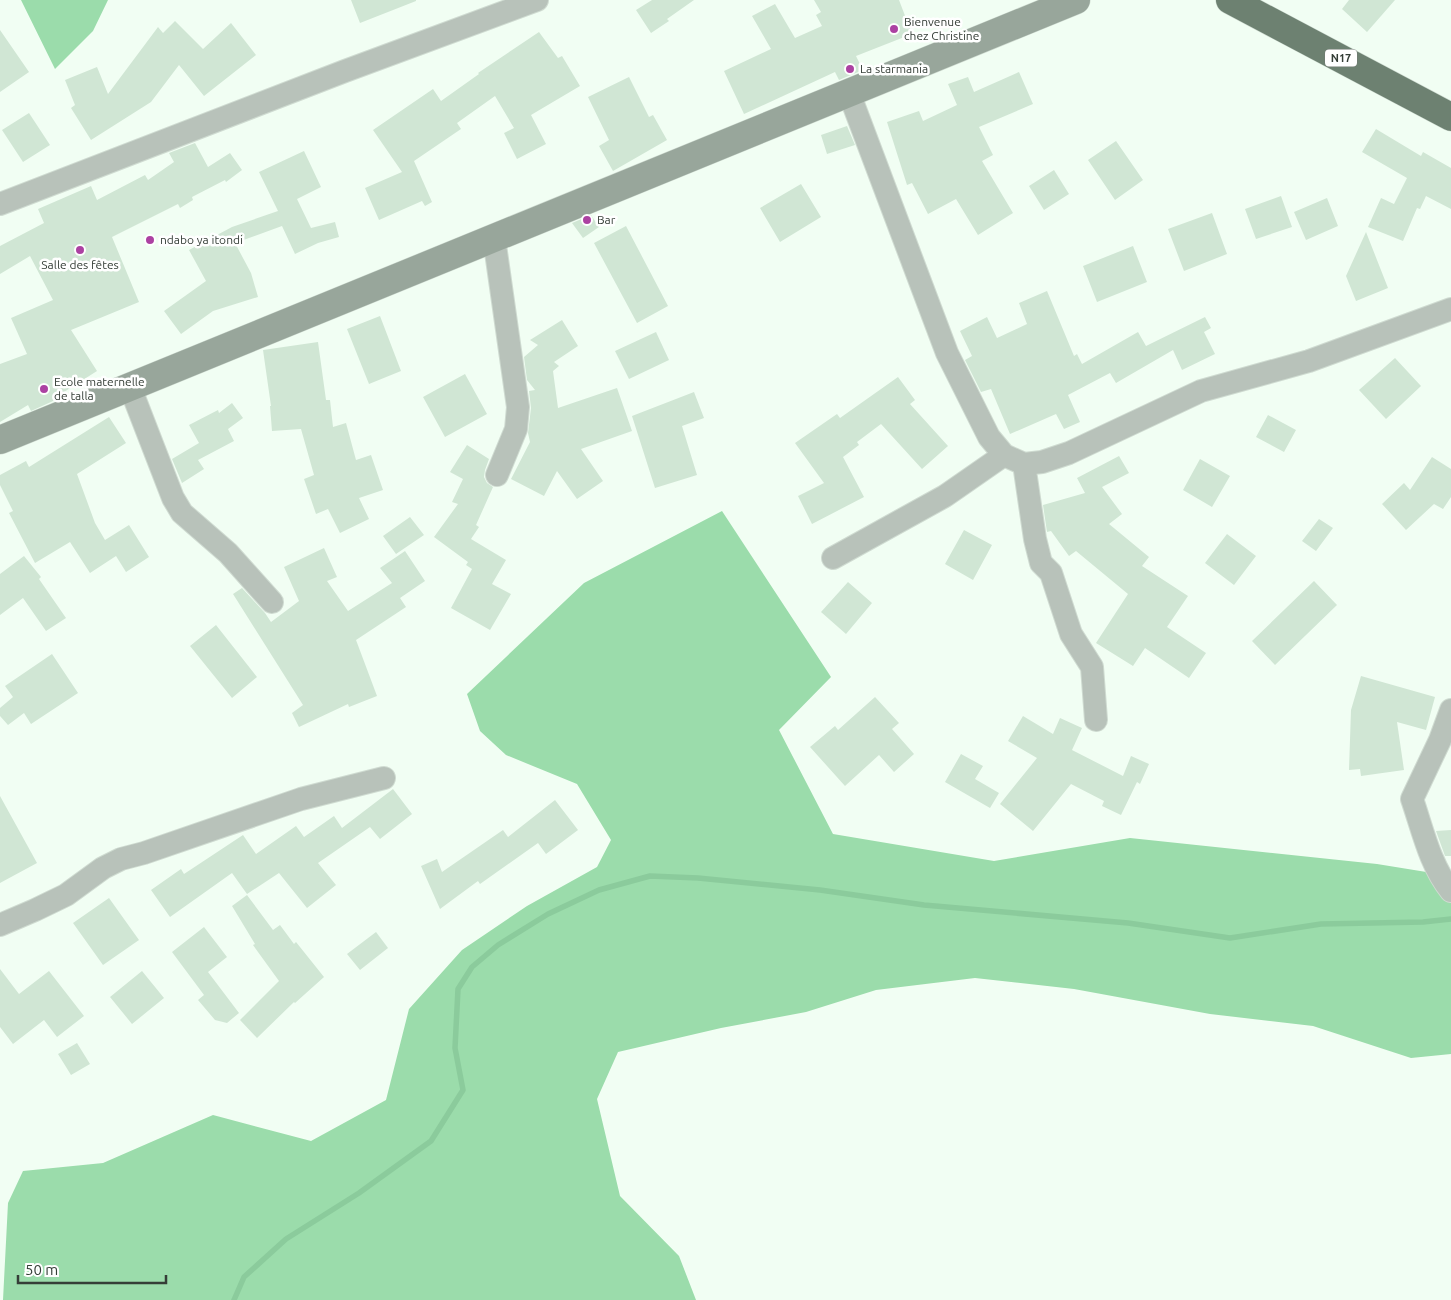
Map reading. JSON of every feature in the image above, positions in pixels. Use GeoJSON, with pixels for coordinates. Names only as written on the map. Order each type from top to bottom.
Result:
{"type":"FeatureCollection","features":[{"type":"Feature","properties":{"kind":"highway","name":"N17"},"geometry":{"type":"LineString","coordinates":[[1230,0],[1451,116]]}},
{"type":"Feature","properties":{"kind":"street"},"geometry":{"type":"LineString","coordinates":[[0,204],[345,71],[537,0]]}},
{"type":"Feature","properties":{"kind":"street"},"geometry":{"type":"LineString","coordinates":[[0,440],[1076,0]]}},
{"type":"Feature","properties":{"kind":"street"},"geometry":{"type":"LineString","coordinates":[[850,93],[947,353],[989,437],[1004,455],[1024,464],[1042,462],[1069,453],[1201,391],[1309,361],[1451,309]]}},
{"type":"Feature","properties":{"kind":"street"},"geometry":{"type":"LineString","coordinates":[[494,238],[518,407],[516,430],[497,475]]}},
{"type":"Feature","properties":{"kind":"street"},"geometry":{"type":"LineString","coordinates":[[130,387],[172,498],[182,513],[228,553],[272,602]]}},
{"type":"Feature","properties":{"kind":"street"},"geometry":{"type":"LineString","coordinates":[[833,558],[945,496],[1004,455]]}},
{"type":"Feature","properties":{"kind":"street"},"geometry":{"type":"LineString","coordinates":[[1024,464],[1035,539],[1041,563],[1051,574],[1071,634],[1092,667],[1096,720]]}},
{"type":"Feature","properties":{"kind":"street"},"geometry":{"type":"LineString","coordinates":[[1451,710],[1440,740],[1412,799],[1433,861],[1440,877],[1451,891]]}},
{"type":"Feature","properties":{"kind":"street"},"geometry":{"type":"LineString","coordinates":[[0,925],[66,895],[103,868],[121,859],[144,853],[301,799],[384,778]]}},
{"type":"Feature","properties":{"kind":"green space"},"geometry":{"type":"Polygon","coordinates":[[[21,0],[108,0],[93,31],[55,69],[21,0]]]}},
{"type":"Feature","properties":{"kind":"green space"},"geometry":{"type":"Polygon","coordinates":[[[722,511],[831,677],[779,730],[833,834],[994,861],[1130,838],[1377,864],[1451,876],[1451,1054],[1411,1058],[1313,1026],[1210,1014],[1074,989],[975,978],[876,990],[806,1012],[721,1028],[618,1052],[597,1099],[620,1196],[679,1256],[696,1300],[3,1300],[8,1203],[23,1171],[103,1163],[213,1115],[311,1141],[386,1100],[409,1009],[462,950],[527,906],[597,867],[611,840],[577,784],[506,755],[480,731],[467,694],[584,583],[722,511]]]}},
{"type":"Feature","properties":{"kind":"building"},"geometry":{"type":"Polygon","coordinates":[[[351,0],[416,0],[416,1],[360,23],[351,0]]]}},
{"type":"Feature","properties":{"kind":"building"},"geometry":{"type":"Polygon","coordinates":[[[652,0],[694,0],[651,33],[636,10],[652,0]]]}},
{"type":"Feature","properties":{"kind":"building"},"geometry":{"type":"Polygon","coordinates":[[[814,0],[899,0],[912,34],[856,56],[863,70],[839,80],[835,72],[744,114],[724,71],[771,49],[752,16],[775,4],[795,38],[822,26],[816,15],[821,12],[814,0]]]}},
{"type":"Feature","properties":{"kind":"building"},"geometry":{"type":"Polygon","coordinates":[[[1349,0],[1395,0],[1367,32],[1342,9],[1349,0]]]}},
{"type":"Feature","properties":{"kind":"building"},"geometry":{"type":"Polygon","coordinates":[[[175,21],[203,49],[231,23],[256,55],[204,96],[179,65],[151,102],[91,140],[71,108],[75,105],[65,80],[97,67],[108,94],[158,27],[163,33],[175,21]]]}},
{"type":"Feature","properties":{"kind":"building"},"geometry":{"type":"Polygon","coordinates":[[[0,30],[29,72],[0,92],[0,30]]]}},
{"type":"Feature","properties":{"kind":"building"},"geometry":{"type":"Polygon","coordinates":[[[539,32],[558,58],[562,56],[580,86],[531,115],[546,144],[517,159],[504,133],[514,128],[495,96],[457,123],[461,129],[414,161],[432,202],[425,206],[422,201],[379,220],[365,188],[402,172],[373,130],[433,89],[441,101],[478,73],[539,32]]]}},
{"type":"Feature","properties":{"kind":"building"},"geometry":{"type":"Polygon","coordinates":[[[1019,72],[1033,104],[979,127],[993,155],[982,161],[1013,213],[978,235],[956,199],[928,214],[912,183],[907,185],[887,122],[919,111],[923,121],[957,105],[948,84],[968,77],[974,92],[1019,72]]]}},
{"type":"Feature","properties":{"kind":"building"},"geometry":{"type":"Polygon","coordinates":[[[629,77],[649,117],[653,115],[667,140],[613,171],[599,146],[609,140],[588,97],[629,77]]]}},
{"type":"Feature","properties":{"kind":"building"},"geometry":{"type":"Polygon","coordinates":[[[29,113],[50,145],[23,162],[2,130],[29,113]]]}},
{"type":"Feature","properties":{"kind":"building"},"geometry":{"type":"Polygon","coordinates":[[[847,126],[855,145],[827,154],[821,135],[847,126]]]}},
{"type":"Feature","properties":{"kind":"building"},"geometry":{"type":"Polygon","coordinates":[[[1376,129],[1421,156],[1423,152],[1451,168],[1451,209],[1426,196],[1420,209],[1417,208],[1403,241],[1368,227],[1381,198],[1394,204],[1407,178],[1362,152],[1376,129]]]}},
{"type":"Feature","properties":{"kind":"building"},"geometry":{"type":"Polygon","coordinates":[[[1116,141],[1143,180],[1115,200],[1088,160],[1116,141]]]}},
{"type":"Feature","properties":{"kind":"building"},"geometry":{"type":"Polygon","coordinates":[[[195,143],[208,167],[230,153],[242,170],[226,182],[225,180],[192,197],[193,200],[180,208],[178,204],[112,237],[139,302],[71,330],[97,371],[64,392],[66,394],[51,402],[31,411],[28,405],[0,422],[0,364],[27,354],[11,318],[53,300],[30,256],[0,274],[0,246],[44,223],[38,209],[91,186],[97,200],[145,175],[148,180],[174,162],[169,153],[195,143]]]}},
{"type":"Feature","properties":{"kind":"building"},"geometry":{"type":"Polygon","coordinates":[[[304,151],[321,187],[297,199],[311,228],[335,222],[339,237],[318,243],[295,254],[282,226],[235,243],[251,273],[258,297],[213,311],[181,334],[164,311],[206,281],[189,250],[232,227],[278,211],[259,172],[304,151]]]}},
{"type":"Feature","properties":{"kind":"building"},"geometry":{"type":"Polygon","coordinates":[[[1054,170],[1069,194],[1044,210],[1029,186],[1054,170]]]}},
{"type":"Feature","properties":{"kind":"building"},"geometry":{"type":"Polygon","coordinates":[[[801,184],[821,217],[780,242],[760,208],[801,184]]]}},
{"type":"Feature","properties":{"kind":"building"},"geometry":{"type":"Polygon","coordinates":[[[1281,196],[1292,227],[1256,239],[1245,209],[1281,196]]]}},
{"type":"Feature","properties":{"kind":"building"},"geometry":{"type":"Polygon","coordinates":[[[1327,198],[1338,226],[1306,240],[1294,212],[1327,198]]]}},
{"type":"Feature","properties":{"kind":"building"},"geometry":{"type":"Polygon","coordinates":[[[1212,213],[1227,254],[1184,271],[1168,229],[1212,213]]]}},
{"type":"Feature","properties":{"kind":"building"},"geometry":{"type":"Polygon","coordinates":[[[591,215],[599,227],[583,238],[572,223],[591,215]]]}},
{"type":"Feature","properties":{"kind":"building"},"geometry":{"type":"Polygon","coordinates":[[[626,226],[668,306],[637,323],[594,243],[626,226]]]}},
{"type":"Feature","properties":{"kind":"building"},"geometry":{"type":"Polygon","coordinates":[[[1366,232],[1388,288],[1356,301],[1346,276],[1366,232]]]}},
{"type":"Feature","properties":{"kind":"building"},"geometry":{"type":"Polygon","coordinates":[[[1133,246],[1147,282],[1097,302],[1083,266],[1133,246]]]}},
{"type":"Feature","properties":{"kind":"building"},"geometry":{"type":"Polygon","coordinates":[[[1047,291],[1074,356],[1077,354],[1082,364],[1138,332],[1146,346],[1205,317],[1211,328],[1204,332],[1215,354],[1182,370],[1173,350],[1116,383],[1110,373],[1068,395],[1080,422],[1064,429],[1056,414],[1010,434],[991,389],[981,392],[965,360],[972,356],[960,331],[987,317],[997,338],[1027,324],[1019,303],[1047,291]]]}},
{"type":"Feature","properties":{"kind":"building"},"geometry":{"type":"Polygon","coordinates":[[[380,316],[401,371],[369,384],[347,329],[380,316]]]}},
{"type":"Feature","properties":{"kind":"building"},"geometry":{"type":"Polygon","coordinates":[[[562,320],[578,346],[554,362],[559,366],[553,371],[558,408],[617,388],[632,431],[581,449],[603,481],[577,499],[557,471],[544,496],[511,479],[530,442],[528,433],[531,408],[529,391],[535,390],[527,380],[524,357],[538,345],[530,340],[562,320]]]}},
{"type":"Feature","properties":{"kind":"building"},"geometry":{"type":"Polygon","coordinates":[[[656,332],[669,360],[629,379],[615,351],[656,332]]]}},
{"type":"Feature","properties":{"kind":"building"},"geometry":{"type":"Polygon","coordinates":[[[318,342],[326,400],[330,400],[333,427],[346,423],[356,460],[371,455],[383,490],[359,498],[369,519],[340,533],[328,509],[316,514],[304,479],[314,475],[301,429],[272,431],[271,406],[263,350],[318,342]]]}},
{"type":"Feature","properties":{"kind":"building"},"geometry":{"type":"Polygon","coordinates":[[[1395,358],[1421,386],[1386,419],[1359,390],[1395,358]]]}},
{"type":"Feature","properties":{"kind":"building"},"geometry":{"type":"Polygon","coordinates":[[[465,374],[487,414],[445,437],[423,397],[465,374]]]}},
{"type":"Feature","properties":{"kind":"building"},"geometry":{"type":"Polygon","coordinates":[[[898,377],[915,400],[910,404],[948,446],[922,469],[881,424],[857,442],[859,445],[843,457],[864,497],[812,524],[798,496],[824,483],[795,443],[837,414],[840,418],[898,377]]]}},
{"type":"Feature","properties":{"kind":"building"},"geometry":{"type":"Polygon","coordinates":[[[694,392],[704,418],[682,426],[697,475],[655,488],[632,416],[694,392]]]}},
{"type":"Feature","properties":{"kind":"building"},"geometry":{"type":"Polygon","coordinates":[[[232,403],[243,418],[228,429],[234,441],[198,460],[204,469],[182,483],[172,459],[199,443],[189,425],[218,410],[219,413],[232,403]]]}},
{"type":"Feature","properties":{"kind":"building"},"geometry":{"type":"Polygon","coordinates":[[[1268,415],[1296,430],[1284,452],[1256,437],[1268,415]]]}},
{"type":"Feature","properties":{"kind":"building"},"geometry":{"type":"Polygon","coordinates":[[[109,417],[126,443],[77,474],[95,523],[105,540],[129,525],[149,557],[126,572],[116,556],[90,573],[70,542],[35,563],[9,513],[13,511],[0,485],[0,475],[26,461],[29,467],[109,417]]]}},
{"type":"Feature","properties":{"kind":"building"},"geometry":{"type":"Polygon","coordinates":[[[467,445],[489,459],[484,477],[487,483],[493,487],[476,525],[479,527],[471,539],[506,560],[492,584],[511,594],[490,630],[451,608],[472,569],[466,565],[468,562],[434,537],[458,504],[452,502],[463,479],[450,472],[467,445]]]}},
{"type":"Feature","properties":{"kind":"building"},"geometry":{"type":"Polygon","coordinates":[[[1119,456],[1129,473],[1102,487],[1122,514],[1109,524],[1149,557],[1142,566],[1188,596],[1167,627],[1206,653],[1189,678],[1145,648],[1133,666],[1096,643],[1128,594],[1076,551],[1069,556],[1051,531],[1047,532],[1043,505],[1085,493],[1077,478],[1119,456]]]}},
{"type":"Feature","properties":{"kind":"building"},"geometry":{"type":"Polygon","coordinates":[[[1432,457],[1451,469],[1451,497],[1443,509],[1434,504],[1406,530],[1382,504],[1404,483],[1410,490],[1432,457]]]}},
{"type":"Feature","properties":{"kind":"building"},"geometry":{"type":"Polygon","coordinates":[[[1200,459],[1230,476],[1212,507],[1183,490],[1200,459]]]}},
{"type":"Feature","properties":{"kind":"building"},"geometry":{"type":"Polygon","coordinates":[[[410,517],[424,535],[396,554],[383,536],[410,517]]]}},
{"type":"Feature","properties":{"kind":"building"},"geometry":{"type":"Polygon","coordinates":[[[1319,519],[1333,528],[1316,551],[1302,541],[1319,519]]]}},
{"type":"Feature","properties":{"kind":"building"},"geometry":{"type":"Polygon","coordinates":[[[964,530],[992,545],[973,580],[945,564],[964,530]]]}},
{"type":"Feature","properties":{"kind":"building"},"geometry":{"type":"Polygon","coordinates":[[[1227,534],[1256,556],[1234,585],[1205,563],[1227,534]]]}},
{"type":"Feature","properties":{"kind":"building"},"geometry":{"type":"Polygon","coordinates":[[[324,548],[337,577],[327,581],[348,611],[392,583],[380,568],[405,551],[425,581],[400,598],[406,607],[356,640],[377,696],[349,707],[348,704],[299,727],[292,713],[303,705],[233,594],[242,588],[271,622],[299,601],[284,567],[324,548]]]}},
{"type":"Feature","properties":{"kind":"building"},"geometry":{"type":"Polygon","coordinates":[[[24,556],[41,577],[39,579],[66,618],[46,631],[23,598],[0,615],[0,574],[24,556]]]}},
{"type":"Feature","properties":{"kind":"building"},"geometry":{"type":"Polygon","coordinates":[[[1314,581],[1337,605],[1275,665],[1252,641],[1314,581]]]}},
{"type":"Feature","properties":{"kind":"building"},"geometry":{"type":"Polygon","coordinates":[[[848,582],[872,603],[846,634],[821,612],[848,582]]]}},
{"type":"Feature","properties":{"kind":"building"},"geometry":{"type":"Polygon","coordinates":[[[216,625],[257,677],[232,698],[190,646],[216,625]]]}},
{"type":"Feature","properties":{"kind":"building"},"geometry":{"type":"Polygon","coordinates":[[[52,654],[78,693],[31,724],[24,713],[8,725],[0,716],[0,708],[13,697],[5,686],[52,654]]]}},
{"type":"Feature","properties":{"kind":"building"},"geometry":{"type":"Polygon","coordinates":[[[1361,676],[1435,697],[1426,730],[1397,722],[1404,770],[1361,776],[1360,769],[1349,770],[1351,710],[1361,676]]]}},
{"type":"Feature","properties":{"kind":"building"},"geometry":{"type":"Polygon","coordinates":[[[875,697],[899,723],[892,729],[914,754],[894,772],[879,755],[845,786],[810,747],[835,726],[838,730],[875,697]]]}},
{"type":"Feature","properties":{"kind":"building"},"geometry":{"type":"Polygon","coordinates":[[[1023,716],[1053,734],[1060,718],[1082,728],[1072,750],[1123,776],[1131,756],[1149,764],[1140,784],[1137,782],[1121,815],[1102,806],[1104,801],[1071,784],[1033,831],[1000,804],[1037,758],[1008,741],[1023,716]]]}},
{"type":"Feature","properties":{"kind":"building"},"geometry":{"type":"Polygon","coordinates":[[[961,754],[983,766],[975,779],[999,793],[990,808],[945,782],[961,754]]]}},
{"type":"Feature","properties":{"kind":"building"},"geometry":{"type":"Polygon","coordinates":[[[393,789],[412,814],[380,839],[370,827],[318,863],[336,885],[307,908],[279,873],[247,894],[232,873],[170,917],[151,890],[181,869],[184,874],[243,835],[256,854],[296,826],[304,837],[334,816],[342,828],[393,789]]]}},
{"type":"Feature","properties":{"kind":"building"},"geometry":{"type":"Polygon","coordinates":[[[0,796],[37,863],[0,883],[0,796]]]}},
{"type":"Feature","properties":{"kind":"building"},"geometry":{"type":"Polygon","coordinates":[[[555,800],[578,830],[546,854],[538,843],[480,884],[478,881],[440,909],[421,866],[437,859],[442,872],[503,830],[508,837],[555,800]]]}},
{"type":"Feature","properties":{"kind":"building"},"geometry":{"type":"Polygon","coordinates":[[[1451,830],[1451,856],[1445,856],[1436,831],[1451,830]]]}},
{"type":"Feature","properties":{"kind":"building"},"geometry":{"type":"Polygon","coordinates":[[[247,895],[273,930],[280,925],[294,944],[296,942],[324,977],[294,1002],[257,1038],[240,1020],[279,981],[253,945],[255,944],[232,906],[247,895]]]}},
{"type":"Feature","properties":{"kind":"building"},"geometry":{"type":"Polygon","coordinates":[[[109,898],[139,940],[103,965],[73,923],[109,898]]]}},
{"type":"Feature","properties":{"kind":"building"},"geometry":{"type":"Polygon","coordinates":[[[204,927],[227,957],[208,972],[239,1013],[227,1023],[215,1020],[198,1000],[204,995],[172,952],[204,927]]]}},
{"type":"Feature","properties":{"kind":"building"},"geometry":{"type":"Polygon","coordinates":[[[376,932],[388,948],[360,970],[347,954],[376,932]]]}},
{"type":"Feature","properties":{"kind":"building"},"geometry":{"type":"Polygon","coordinates":[[[0,969],[19,994],[49,971],[84,1016],[57,1037],[44,1020],[13,1044],[0,1027],[0,969]]]}},
{"type":"Feature","properties":{"kind":"building"},"geometry":{"type":"Polygon","coordinates":[[[142,971],[164,998],[132,1024],[110,997],[142,971]]]}},
{"type":"Feature","properties":{"kind":"building"},"geometry":{"type":"Polygon","coordinates":[[[77,1043],[90,1064],[71,1075],[58,1054],[77,1043]]]}},
{"type":"Feature","properties":{"kind":"waterway"},"geometry":{"type":"LineString","coordinates":[[234,1300],[244,1277],[286,1239],[359,1193],[431,1141],[463,1090],[455,1048],[458,989],[472,967],[498,945],[548,914],[599,890],[650,876],[698,878],[820,890],[924,905],[1128,923],[1230,938],[1321,924],[1423,922],[1451,919]]}},
{"type":"Feature","properties":{"kind":"place","name":"Bienvenue chez Christine"},"geometry":{"type":"Point","coordinates":[894,29]}},
{"type":"Feature","properties":{"kind":"place","name":"La starmania"},"geometry":{"type":"Point","coordinates":[850,69]}},
{"type":"Feature","properties":{"kind":"place","name":"Bar"},"geometry":{"type":"Point","coordinates":[587,220]}},
{"type":"Feature","properties":{"kind":"place","name":"ndabo ya itondi"},"geometry":{"type":"Point","coordinates":[150,240]}},
{"type":"Feature","properties":{"kind":"place","name":"Salle des fêtes"},"geometry":{"type":"Point","coordinates":[80,250]}},
{"type":"Feature","properties":{"kind":"place","name":"Ecole maternelle de talla"},"geometry":{"type":"Point","coordinates":[44,389]}}]}
